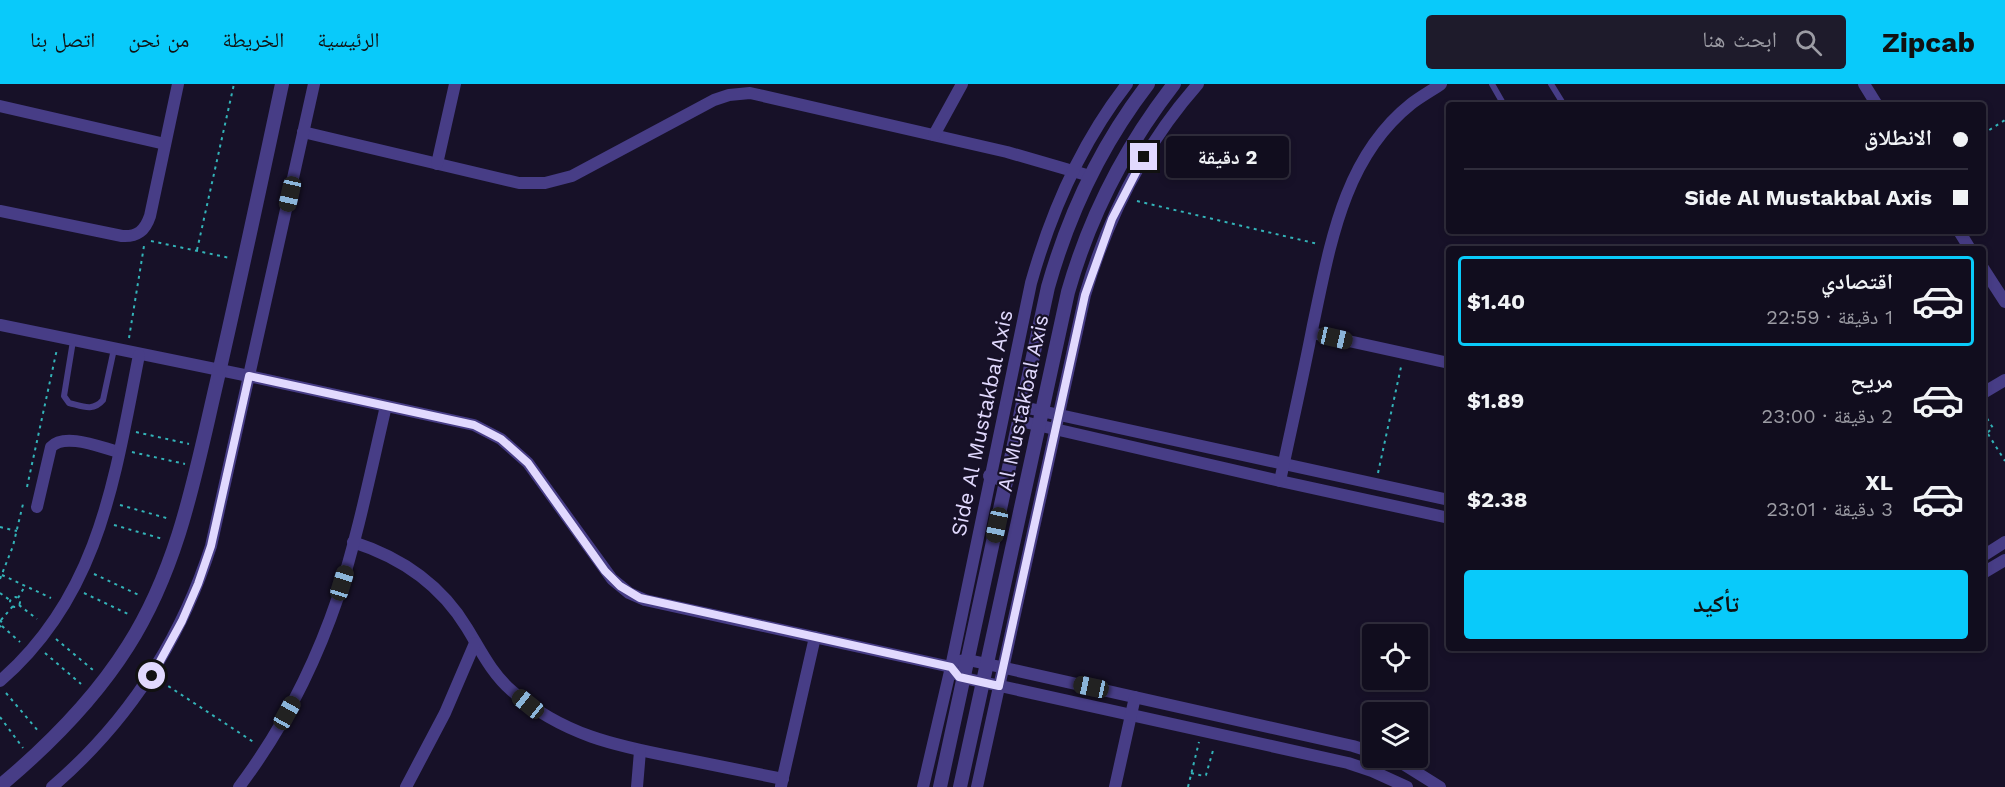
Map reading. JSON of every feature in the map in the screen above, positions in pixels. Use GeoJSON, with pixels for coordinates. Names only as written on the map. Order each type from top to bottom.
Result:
{"type":"FeatureCollection","features":[{"type":"Feature","properties":{"kind":"street"},"geometry":{"type":"LineString","coordinates":[[0,211],[122,236],[140,233],[147,226],[150,216],[178,84]]}},
{"type":"Feature","properties":{"kind":"street"},"geometry":{"type":"LineString","coordinates":[[0,786],[48,743],[105,680],[153,602],[177,542],[202,447],[282,84]]}},
{"type":"Feature","properties":{"kind":"street"},"geometry":{"type":"LineString","coordinates":[[52,787],[99,741],[152,676],[182,621],[211,546],[314,84]]}},
{"type":"Feature","properties":{"kind":"street"},"geometry":{"type":"LineString","coordinates":[[437,164],[455,84]]}},
{"type":"Feature","properties":{"kind":"street"},"geometry":{"type":"LineString","coordinates":[[934,135],[962,84]]}},
{"type":"Feature","properties":{"kind":"street","name":"Side Al Mustakbal Axis"},"geometry":{"type":"LineString","coordinates":[[922,787],[951,667],[1031,283],[1049,226],[1073,171],[1087,144],[1127,84]]}},
{"type":"Feature","properties":{"kind":"street","name":"Al Mustakbal Axis"},"geometry":{"type":"LineString","coordinates":[[940,787],[1050,278],[1065,231],[1090,176],[1120,124],[1148,84]]}},
{"type":"Feature","properties":{"kind":"street","name":"Al Mustakbal Axis"},"geometry":{"type":"LineString","coordinates":[[960,787],[1068,292],[1085,238],[1107,187],[1137,135],[1174,84]]}},
{"type":"Feature","properties":{"kind":"street"},"geometry":{"type":"LineString","coordinates":[[976,787],[1093,269],[1122,198],[1152,144],[1198,84]]}},
{"type":"Feature","properties":{"kind":"street"},"geometry":{"type":"LineString","coordinates":[[1280,481],[1330,247],[1344,198],[1365,158],[1393,122],[1410,105],[1441,84]]}},
{"type":"Feature","properties":{"kind":"street"},"geometry":{"type":"LineString","coordinates":[[1864,84],[1875,102]]}},
{"type":"Feature","properties":{"kind":"street"},"geometry":{"type":"LineString","coordinates":[[303,132],[519,183],[545,183],[572,176],[714,100],[739,93],[760,95],[1007,152],[1090,176]]}},
{"type":"Feature","properties":{"kind":"street"},"geometry":{"type":"LineString","coordinates":[[0,106],[165,144]]}},
{"type":"Feature","properties":{"kind":"street"},"geometry":{"type":"LineString","coordinates":[[1986,273],[2005,302]]}},
{"type":"Feature","properties":{"kind":"street"},"geometry":{"type":"LineString","coordinates":[[0,325],[474,425],[511,446],[528,463],[605,571],[629,593],[645,600],[951,667],[956,674],[964,678],[1348,763],[1407,787]]}},
{"type":"Feature","properties":{"kind":"street"},"geometry":{"type":"LineString","coordinates":[[1312,333],[1446,362]]}},
{"type":"Feature","properties":{"kind":"street"},"geometry":{"type":"LineString","coordinates":[[0,681],[33,649],[48,629],[83,569],[102,522],[109,502],[124,429],[127,352]]}},
{"type":"Feature","properties":{"kind":"street"},"geometry":{"type":"LineString","coordinates":[[1986,391],[2005,380]]}},
{"type":"Feature","properties":{"kind":"street"},"geometry":{"type":"LineString","coordinates":[[239,787],[294,701],[318,650],[338,596],[386,406]]}},
{"type":"Feature","properties":{"kind":"street"},"geometry":{"type":"LineString","coordinates":[[1022,414],[1043,411],[1446,499]]}},
{"type":"Feature","properties":{"kind":"street"},"geometry":{"type":"LineString","coordinates":[[1022,414],[1040,426],[1446,517]]}},
{"type":"Feature","properties":{"kind":"street"},"geometry":{"type":"LineString","coordinates":[[37,507],[51,447],[54,444],[68,440],[120,451]]}},
{"type":"Feature","properties":{"kind":"street"},"geometry":{"type":"LineString","coordinates":[[990,476],[1007,480]]}},
{"type":"Feature","properties":{"kind":"street"},"geometry":{"type":"LineString","coordinates":[[353,542],[388,555],[420,576],[447,601],[496,675],[511,690],[546,716],[586,736],[640,751],[782,783],[815,637]]}},
{"type":"Feature","properties":{"kind":"street"},"geometry":{"type":"LineString","coordinates":[[1986,554],[2005,542]]}},
{"type":"Feature","properties":{"kind":"street"},"geometry":{"type":"LineString","coordinates":[[1986,571],[2005,560]]}},
{"type":"Feature","properties":{"kind":"street"},"geometry":{"type":"LineString","coordinates":[[411,785],[446,713],[475,643]]}},
{"type":"Feature","properties":{"kind":"street"},"geometry":{"type":"LineString","coordinates":[[951,667],[960,661],[968,660],[1362,749]]}},
{"type":"Feature","properties":{"kind":"street"},"geometry":{"type":"LineString","coordinates":[[1115,787],[1135,697]]}},
{"type":"Feature","properties":{"kind":"street"},"geometry":{"type":"LineString","coordinates":[[637,787],[640,751]]}},
{"type":"Feature","properties":{"kind":"street"},"geometry":{"type":"LineString","coordinates":[[1408,768],[1427,777],[1440,787]]}},
{"type":"Feature","properties":{"kind":"lane"},"geometry":{"type":"LineString","coordinates":[[1492,84],[1502,102]]}},
{"type":"Feature","properties":{"kind":"lane"},"geometry":{"type":"LineString","coordinates":[[1551,84],[1562,102]]}},
{"type":"Feature","properties":{"kind":"lane"},"geometry":{"type":"LineString","coordinates":[[73,340],[64,396],[69,403],[90,408],[99,405],[103,400],[127,352]]}},
{"type":"Feature","properties":{"kind":"path"},"geometry":{"type":"LineString","coordinates":[[197,250],[234,84]]}},
{"type":"Feature","properties":{"kind":"path"},"geometry":{"type":"LineString","coordinates":[[1986,132],[2005,120]]}},
{"type":"Feature","properties":{"kind":"path"},"geometry":{"type":"LineString","coordinates":[[1122,198],[1330,247]]}},
{"type":"Feature","properties":{"kind":"path"},"geometry":{"type":"LineString","coordinates":[[127,352],[145,240],[244,261]]}},
{"type":"Feature","properties":{"kind":"path"},"geometry":{"type":"LineString","coordinates":[[25,493],[60,338]]}},
{"type":"Feature","properties":{"kind":"path"},"geometry":{"type":"LineString","coordinates":[[1376,484],[1404,353]]}},
{"type":"Feature","properties":{"kind":"path"},"geometry":{"type":"LineString","coordinates":[[1986,417],[1993,428],[1988,434],[2005,461]]}},
{"type":"Feature","properties":{"kind":"path"},"geometry":{"type":"LineString","coordinates":[[124,429],[202,447]]}},
{"type":"Feature","properties":{"kind":"path"},"geometry":{"type":"LineString","coordinates":[[120,451],[197,467]]}},
{"type":"Feature","properties":{"kind":"path"},"geometry":{"type":"LineString","coordinates":[[109,502],[183,522]]}},
{"type":"Feature","properties":{"kind":"path"},"geometry":{"type":"LineString","coordinates":[[0,579],[17,531],[23,504]]}},
{"type":"Feature","properties":{"kind":"path"},"geometry":{"type":"LineString","coordinates":[[102,522],[177,542]]}},
{"type":"Feature","properties":{"kind":"path"},"geometry":{"type":"LineString","coordinates":[[0,527],[17,531]]}},
{"type":"Feature","properties":{"kind":"path"},"geometry":{"type":"LineString","coordinates":[[83,569],[153,602]]}},
{"type":"Feature","properties":{"kind":"path"},"geometry":{"type":"LineString","coordinates":[[2,575],[64,604]]}},
{"type":"Feature","properties":{"kind":"path"},"geometry":{"type":"LineString","coordinates":[[19,605],[18,598],[25,586]]}},
{"type":"Feature","properties":{"kind":"path"},"geometry":{"type":"LineString","coordinates":[[73,588],[143,621]]}},
{"type":"Feature","properties":{"kind":"path"},"geometry":{"type":"LineString","coordinates":[[0,593],[11,601],[13,606]]}},
{"type":"Feature","properties":{"kind":"path"},"geometry":{"type":"LineString","coordinates":[[11,601],[14,597],[18,598]]}},
{"type":"Feature","properties":{"kind":"path"},"geometry":{"type":"LineString","coordinates":[[93,694],[1,627],[1,620],[13,606],[19,605],[105,680]]}},
{"type":"Feature","properties":{"kind":"path"},"geometry":{"type":"LineString","coordinates":[[152,676],[265,749]]}},
{"type":"Feature","properties":{"kind":"path"},"geometry":{"type":"LineString","coordinates":[[0,687],[48,743]]}},
{"type":"Feature","properties":{"kind":"path"},"geometry":{"type":"LineString","coordinates":[[0,717],[32,759]]}},
{"type":"Feature","properties":{"kind":"path"},"geometry":{"type":"LineString","coordinates":[[1188,787],[1202,731]]}},
{"type":"Feature","properties":{"kind":"path"},"geometry":{"type":"LineString","coordinates":[[1191,773],[1206,775],[1217,734]]}},
{"type":"Feature","properties":{"kind":"route"},"geometry":{"type":"LineString","coordinates":[[152,676],[182,621],[203,572],[211,546],[249,376],[474,425],[488,431],[520,454],[605,571],[629,593],[640,598],[951,667],[959,677],[999,686],[1085,295],[1112,219],[1144,157]]}}]}
